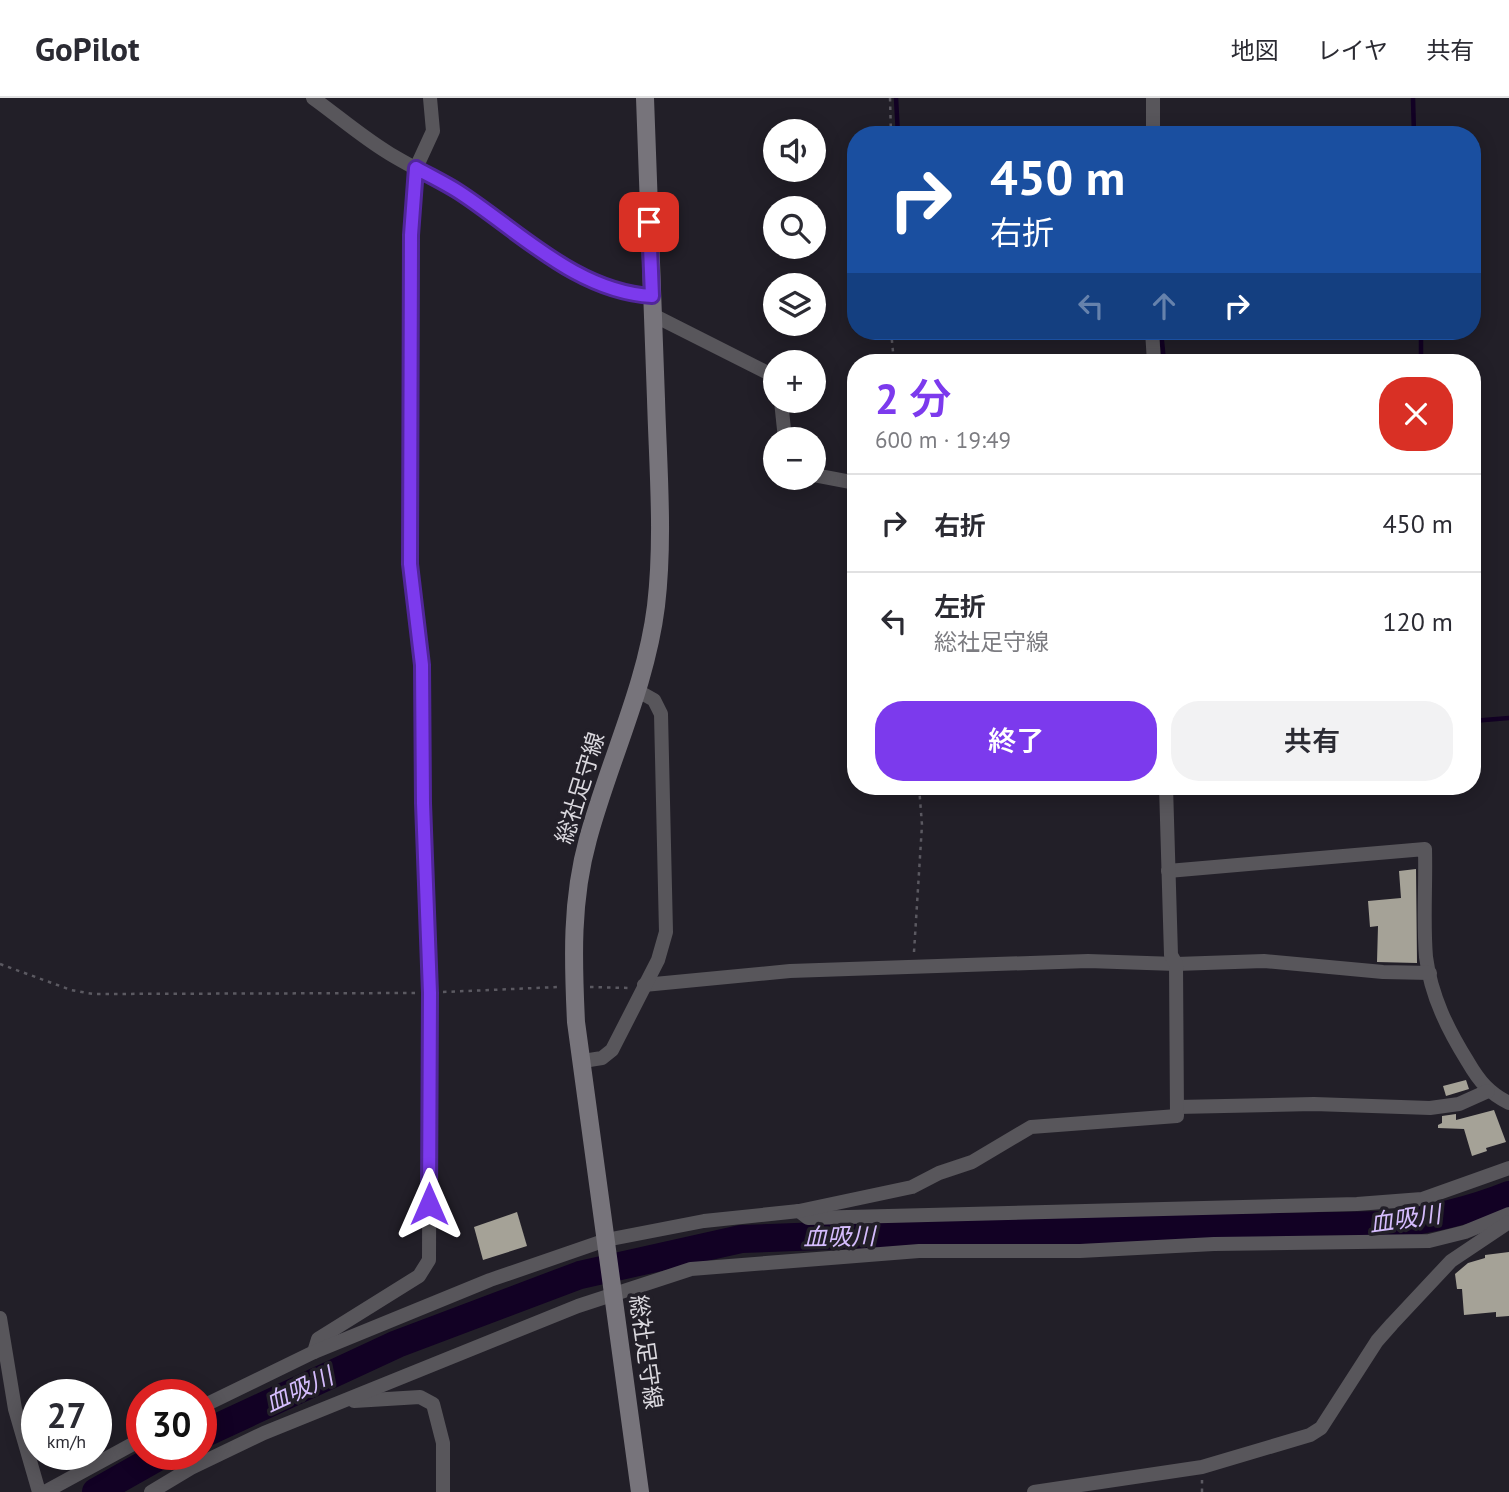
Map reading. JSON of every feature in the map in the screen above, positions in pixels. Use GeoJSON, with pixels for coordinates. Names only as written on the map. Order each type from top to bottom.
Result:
{"type":"FeatureCollection","features":[{"type":"Feature","properties":{"kind":"main road","name":"総社足守線"},"geometry":{"type":"LineString","coordinates":[[640,1492],[576,1023],[572,950],[577,891],[587,841],[638,691],[656,609],[660,559],[645,98]]}},
{"type":"Feature","properties":{"kind":"street"},"geometry":{"type":"LineString","coordinates":[[313,98],[388,152],[458,192],[529,244],[603,285],[631,295],[652,296]]}},
{"type":"Feature","properties":{"kind":"street"},"geometry":{"type":"LineString","coordinates":[[314,1352],[318,1339],[419,1276],[429,1260],[430,993],[423,803],[422,665],[410,564],[411,235],[416,168],[433,131],[430,98]]}},
{"type":"Feature","properties":{"kind":"street"},"geometry":{"type":"LineString","coordinates":[[1153,98],[1153,126]]}},
{"type":"Feature","properties":{"kind":"street"},"geometry":{"type":"LineString","coordinates":[[653,315],[763,370]]}},
{"type":"Feature","properties":{"kind":"street"},"geometry":{"type":"LineString","coordinates":[[826,477],[847,481]]}},
{"type":"Feature","properties":{"kind":"street"},"geometry":{"type":"LineString","coordinates":[[583,1061],[602,1058],[612,1049],[657,960],[666,932],[661,714],[654,700],[638,691]]}},
{"type":"Feature","properties":{"kind":"street"},"geometry":{"type":"LineString","coordinates":[[217,1399],[314,1352],[490,1280],[607,1245],[704,1220],[799,1211],[912,1187],[939,1173],[972,1162],[1031,1127],[1177,1116],[1176,964],[1171,955],[1166,795]]}},
{"type":"Feature","properties":{"kind":"street"},"geometry":{"type":"LineString","coordinates":[[1168,871],[1425,849],[1426,959],[1439,1008],[1448,1031],[1488,1091],[1509,1103]]}},
{"type":"Feature","properties":{"kind":"street"},"geometry":{"type":"LineString","coordinates":[[644,986],[790,971],[1088,961],[1176,964],[1264,961],[1383,972],[1430,973]]}},
{"type":"Feature","properties":{"kind":"street"},"geometry":{"type":"LineString","coordinates":[[1177,1107],[1314,1104],[1430,1108],[1459,1104],[1488,1091]]}},
{"type":"Feature","properties":{"kind":"street"},"geometry":{"type":"LineString","coordinates":[[799,1211],[808,1218],[1357,1204],[1422,1199],[1509,1168]]}},
{"type":"Feature","properties":{"kind":"street"},"geometry":{"type":"LineString","coordinates":[[150,1492],[191,1468],[252,1439],[343,1401],[613,1290],[691,1269],[919,1251],[1080,1251],[1214,1244],[1429,1241],[1465,1233],[1509,1214]]}},
{"type":"Feature","properties":{"kind":"street"},"geometry":{"type":"LineString","coordinates":[[1034,1492],[1202,1466],[1310,1434],[1321,1427],[1377,1340],[1451,1261],[1509,1222]]}},
{"type":"Feature","properties":{"kind":"street"},"geometry":{"type":"LineString","coordinates":[[0,1318],[15,1409],[39,1492]]}},
{"type":"Feature","properties":{"kind":"street"},"geometry":{"type":"LineString","coordinates":[[343,1401],[420,1397],[433,1404],[443,1443],[443,1492]]}},
{"type":"Feature","properties":{"kind":"street"},"geometry":{"type":"LineString","coordinates":[[46,1492],[126,1448]]}},
{"type":"Feature","properties":{"kind":"path"},"geometry":{"type":"LineString","coordinates":[[890,98],[891,126]]}},
{"type":"Feature","properties":{"kind":"path"},"geometry":{"type":"LineString","coordinates":[[913,966],[922,825],[920,795]]}},
{"type":"Feature","properties":{"kind":"path"},"geometry":{"type":"LineString","coordinates":[[0,964],[71,990],[93,994],[430,993],[644,986]]}},
{"type":"Feature","properties":{"kind":"building"},"geometry":{"type":"Polygon","coordinates":[[[1416,869],[1417,963],[1377,962],[1378,926],[1370,927],[1368,901],[1401,898],[1399,871],[1416,869]]]}},
{"type":"Feature","properties":{"kind":"building"},"geometry":{"type":"Polygon","coordinates":[[[1466,1080],[1469,1089],[1446,1096],[1443,1086],[1466,1080]]]}},
{"type":"Feature","properties":{"kind":"building"},"geometry":{"type":"Polygon","coordinates":[[[1494,1110],[1506,1142],[1472,1156],[1464,1129],[1438,1128],[1442,1123],[1442,1116],[1456,1114],[1456,1120],[1494,1110]]]}},
{"type":"Feature","properties":{"kind":"building"},"geometry":{"type":"Polygon","coordinates":[[[517,1212],[527,1246],[483,1260],[474,1227],[517,1212]]]}},
{"type":"Feature","properties":{"kind":"building"},"geometry":{"type":"Polygon","coordinates":[[[1509,1252],[1509,1316],[1496,1317],[1496,1312],[1464,1315],[1462,1289],[1457,1289],[1455,1274],[1468,1263],[1485,1258],[1485,1255],[1509,1252]]]}},
{"type":"Feature","properties":{"kind":"waterway"},"geometry":{"type":"LineString","coordinates":[[896,98],[898,126]]}},
{"type":"Feature","properties":{"kind":"waterway"},"geometry":{"type":"LineString","coordinates":[[1413,98],[1414,126]]}},
{"type":"Feature","properties":{"kind":"waterway"},"geometry":{"type":"LineString","coordinates":[[1162,340],[1163,354]]}},
{"type":"Feature","properties":{"kind":"waterway"},"geometry":{"type":"LineString","coordinates":[[1421,340],[1421,354]]}},
{"type":"Feature","properties":{"kind":"waterway"},"geometry":{"type":"LineString","coordinates":[[1481,720],[1509,718]]}},
{"type":"Feature","properties":{"kind":"waterway","name":"血吸川"},"geometry":{"type":"LineString","coordinates":[[217,1428],[397,1344],[580,1275],[741,1239],[902,1233],[1387,1225],[1449,1214],[1509,1195]]}},
{"type":"Feature","properties":{"kind":"waterway","name":"血吸川"},"geometry":{"type":"LineString","coordinates":[[96,1492],[135,1470]]}},
{"type":"Feature","properties":{"kind":"route"},"geometry":{"type":"LineString","coordinates":[[429,1204],[430,993],[423,803],[422,665],[410,564],[411,235],[416,168],[458,192],[529,244],[603,285],[631,295],[652,296],[649,222]]}}]}
